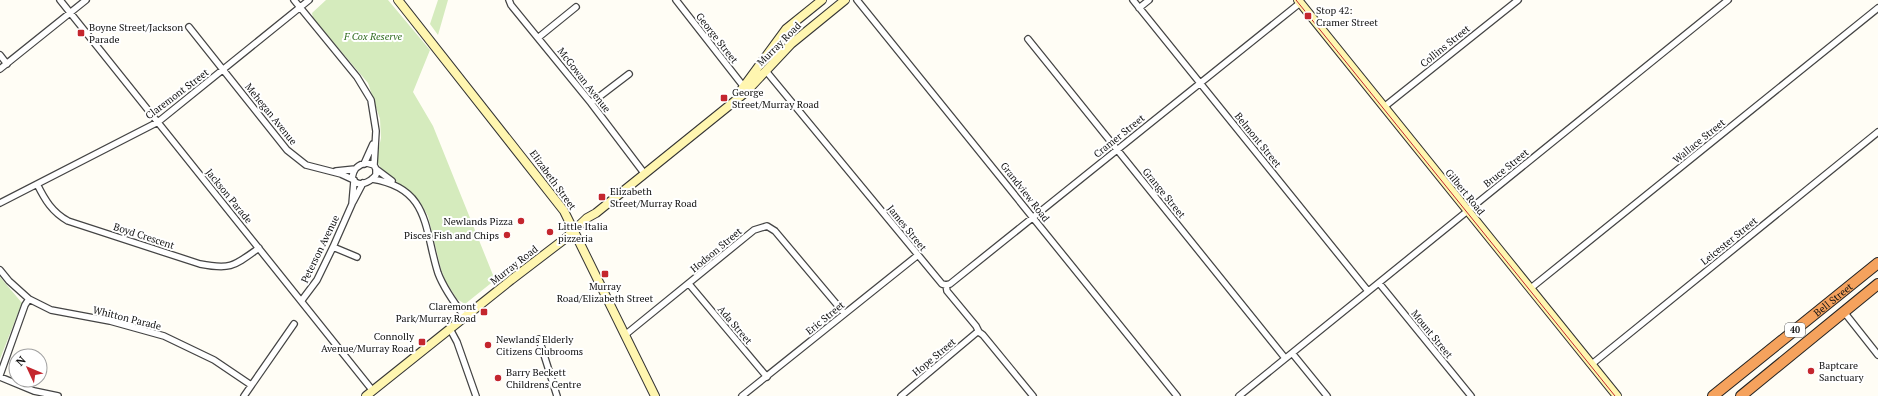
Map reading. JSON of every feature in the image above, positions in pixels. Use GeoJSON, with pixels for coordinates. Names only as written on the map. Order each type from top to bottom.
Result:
{"type":"FeatureCollection","features":[{"type":"Feature","properties":{"kind":"highway","name":"Bell Street"},"geometry":{"type":"LineString","coordinates":[[1712,396],[1878,263]]}},
{"type":"Feature","properties":{"kind":"highway","name":"Bell Street"},"geometry":{"type":"LineString","coordinates":[[1741,396],[1878,284]]}},
{"type":"Feature","properties":{"kind":"main road","name":"Elizabeth Street"},"geometry":{"type":"LineString","coordinates":[[398,0],[558,202],[574,230],[655,396]]}},
{"type":"Feature","properties":{"kind":"main road","name":"Murray Road"},"geometry":{"type":"LineString","coordinates":[[729,104],[744,87],[786,30],[823,0]]}},
{"type":"Feature","properties":{"kind":"main road"},"geometry":{"type":"LineString","coordinates":[[823,0],[832,10]]}},
{"type":"Feature","properties":{"kind":"main road","name":"Murray Road"},"geometry":{"type":"LineString","coordinates":[[370,393],[566,238],[729,104],[746,92],[791,44],[845,0]]}},
{"type":"Feature","properties":{"kind":"main road","name":"Gilbert Road"},"geometry":{"type":"LineString","coordinates":[[1301,1],[1384,107],[1617,396]]}},
{"type":"Feature","properties":{"kind":"street","name":"Jackson Parade"},"geometry":{"type":"LineString","coordinates":[[60,0],[302,300],[370,393]]}},
{"type":"Feature","properties":{"kind":"street"},"geometry":{"type":"LineString","coordinates":[[0,69],[86,0]]}},
{"type":"Feature","properties":{"kind":"street"},"geometry":{"type":"LineString","coordinates":[[294,0],[357,77],[371,100],[374,115],[374,139],[375,167],[376,175],[364,183],[354,181],[353,173],[355,169],[364,164],[370,163],[375,167],[397,186],[411,197],[422,213],[439,274],[447,291],[465,317]]}},
{"type":"Feature","properties":{"kind":"street","name":"Claremont Street"},"geometry":{"type":"LineString","coordinates":[[0,203],[158,122],[309,0]]}},
{"type":"Feature","properties":{"kind":"street","name":"McGowan Avenue"},"geometry":{"type":"LineString","coordinates":[[510,0],[511,5],[539,37],[644,173]]}},
{"type":"Feature","properties":{"kind":"street","name":"George Street"},"geometry":{"type":"LineString","coordinates":[[676,0],[744,87]]}},
{"type":"Feature","properties":{"kind":"street","name":"Grandview Road"},"geometry":{"type":"LineString","coordinates":[[858,0],[1177,396]]}},
{"type":"Feature","properties":{"kind":"street","name":"Belmont Street"},"geometry":{"type":"LineString","coordinates":[[1133,0],[1368,291]]}},
{"type":"Feature","properties":{"kind":"street"},"geometry":{"type":"LineString","coordinates":[[1139,8],[1149,0]]}},
{"type":"Feature","properties":{"kind":"street","name":"Collins Street"},"geometry":{"type":"LineString","coordinates":[[1384,107],[1518,0]]}},
{"type":"Feature","properties":{"kind":"street","name":"Bruce Street"},"geometry":{"type":"LineString","coordinates":[[1238,396],[1728,0]]}},
{"type":"Feature","properties":{"kind":"street","name":"Cramer Street"},"geometry":{"type":"LineString","coordinates":[[946,286],[1034,219],[1301,1]]}},
{"type":"Feature","properties":{"kind":"street"},"geometry":{"type":"LineString","coordinates":[[539,37],[576,7]]}},
{"type":"Feature","properties":{"kind":"street","name":"Wallace Street"},"geometry":{"type":"LineString","coordinates":[[1531,288],[1878,8]]}},
{"type":"Feature","properties":{"kind":"street","name":"Mehegan Avenue"},"geometry":{"type":"LineString","coordinates":[[189,27],[287,150],[306,165],[332,171],[354,181]]}},
{"type":"Feature","properties":{"kind":"street","name":"Grange Street"},"geometry":{"type":"LineString","coordinates":[[1028,39],[1285,358]]}},
{"type":"Feature","properties":{"kind":"street"},"geometry":{"type":"LineString","coordinates":[[0,55],[7,64]]}},
{"type":"Feature","properties":{"kind":"street","name":"James Street"},"geometry":{"type":"LineString","coordinates":[[766,71],[942,284],[946,286],[947,291],[976,326],[979,332],[1033,396]]}},
{"type":"Feature","properties":{"kind":"street"},"geometry":{"type":"LineString","coordinates":[[591,103],[629,74]]}},
{"type":"Feature","properties":{"kind":"street","name":"Leicester Street"},"geometry":{"type":"LineString","coordinates":[[1592,364],[1878,132]]}},
{"type":"Feature","properties":{"kind":"street"},"geometry":{"type":"LineString","coordinates":[[364,164],[374,139]]}},
{"type":"Feature","properties":{"kind":"street","name":"Mehegan Avenue"},"geometry":{"type":"LineString","coordinates":[[332,171],[355,169]]}},
{"type":"Feature","properties":{"kind":"street"},"geometry":{"type":"LineString","coordinates":[[372,179],[385,181],[397,186]]}},
{"type":"Feature","properties":{"kind":"street","name":"Peterson Avenue"},"geometry":{"type":"LineString","coordinates":[[352,204],[354,181]]}},
{"type":"Feature","properties":{"kind":"street","name":"Peterson Avenue"},"geometry":{"type":"LineString","coordinates":[[302,300],[317,280],[352,204],[364,183]]}},
{"type":"Feature","properties":{"kind":"street","name":"Boyd Crescent"},"geometry":{"type":"LineString","coordinates":[[37,184],[51,209],[58,216],[68,221],[200,264],[221,268],[237,265],[259,248]]}},
{"type":"Feature","properties":{"kind":"street","name":"Hodson Street"},"geometry":{"type":"LineString","coordinates":[[624,335],[754,230],[767,226],[775,231],[844,314]]}},
{"type":"Feature","properties":{"kind":"street"},"geometry":{"type":"LineString","coordinates":[[333,247],[357,257]]}},
{"type":"Feature","properties":{"kind":"street","name":"Eric Street"},"geometry":{"type":"LineString","coordinates":[[742,396],[918,255]]}},
{"type":"Feature","properties":{"kind":"street","name":"Whitton Parade"},"geometry":{"type":"LineString","coordinates":[[0,270],[9,281],[29,298],[51,310],[110,320],[164,336],[214,360],[252,385]]}},
{"type":"Feature","properties":{"kind":"street","name":"Mount Street"},"geometry":{"type":"LineString","coordinates":[[1379,283],[1471,396]]}},
{"type":"Feature","properties":{"kind":"street","name":"Ada Street"},"geometry":{"type":"LineString","coordinates":[[689,284],[767,377]]}},
{"type":"Feature","properties":{"kind":"street"},"geometry":{"type":"LineString","coordinates":[[29,298],[0,376],[34,391],[58,396]]}},
{"type":"Feature","properties":{"kind":"street"},"geometry":{"type":"LineString","coordinates":[[1844,312],[1878,355]]}},
{"type":"Feature","properties":{"kind":"street"},"geometry":{"type":"LineString","coordinates":[[244,396],[294,324]]}},
{"type":"Feature","properties":{"kind":"street"},"geometry":{"type":"LineString","coordinates":[[450,330],[457,342],[476,396]]}},
{"type":"Feature","properties":{"kind":"street","name":"Hope Street"},"geometry":{"type":"LineString","coordinates":[[901,396],[979,332]]}},
{"type":"Feature","properties":{"kind":"street"},"geometry":{"type":"LineString","coordinates":[[539,339],[557,396]]}},
{"type":"Feature","properties":{"kind":"street"},"geometry":{"type":"LineString","coordinates":[[1292,353],[1327,396]]}},
{"type":"Feature","properties":{"kind":"green space","name":"F Cox Reserve"},"geometry":{"type":"Polygon","coordinates":[[[326,0],[388,0],[430,50],[413,92],[433,126],[495,280],[465,304],[457,299],[445,280],[428,216],[420,202],[382,170],[378,163],[377,157],[381,138],[380,119],[368,83],[313,18],[312,13],[326,0]]]}},
{"type":"Feature","properties":{"kind":"green space"},"geometry":{"type":"Polygon","coordinates":[[[438,0],[448,0],[438,35],[430,24],[438,0]]]}},
{"type":"Feature","properties":{"kind":"green space"},"geometry":{"type":"Polygon","coordinates":[[[0,277],[22,303],[0,359],[0,277]]]}},
{"type":"Feature","properties":{"kind":"tram line"},"geometry":{"type":"LineString","coordinates":[[1296,0],[1615,396]]}},
{"type":"Feature","properties":{"kind":"place","name":"Stop 42: Cramer Street"},"geometry":{"type":"Point","coordinates":[1308,16]}},
{"type":"Feature","properties":{"kind":"place","name":"Boyne Street/Jackson Parade"},"geometry":{"type":"Point","coordinates":[81,33]}},
{"type":"Feature","properties":{"kind":"place","name":"George Street/Murray Road"},"geometry":{"type":"Point","coordinates":[724,98]}},
{"type":"Feature","properties":{"kind":"place","name":"Elizabeth Street/Murray Road"},"geometry":{"type":"Point","coordinates":[602,197]}},
{"type":"Feature","properties":{"kind":"place","name":"Newlands Pizza"},"geometry":{"type":"Point","coordinates":[521,221]}},
{"type":"Feature","properties":{"kind":"place","name":"Little Italia pizzeria"},"geometry":{"type":"Point","coordinates":[550,232]}},
{"type":"Feature","properties":{"kind":"place","name":"Pisces Fish and Chips"},"geometry":{"type":"Point","coordinates":[507,235]}},
{"type":"Feature","properties":{"kind":"place","name":"Murray Road/Elizabeth Street"},"geometry":{"type":"Point","coordinates":[605,274]}},
{"type":"Feature","properties":{"kind":"place","name":"Claremont Park/Murray Road"},"geometry":{"type":"Point","coordinates":[484,312]}},
{"type":"Feature","properties":{"kind":"place","name":"Connolly Avenue/Murray Road"},"geometry":{"type":"Point","coordinates":[422,342]}},
{"type":"Feature","properties":{"kind":"place","name":"Newlands Elderly Citizens Clubrooms"},"geometry":{"type":"Point","coordinates":[488,345]}},
{"type":"Feature","properties":{"kind":"place","name":"Baptcare Sanctuary"},"geometry":{"type":"Point","coordinates":[1811,371]}},
{"type":"Feature","properties":{"kind":"place","name":"Barry Beckett Childrens Centre"},"geometry":{"type":"Point","coordinates":[498,378]}}]}
